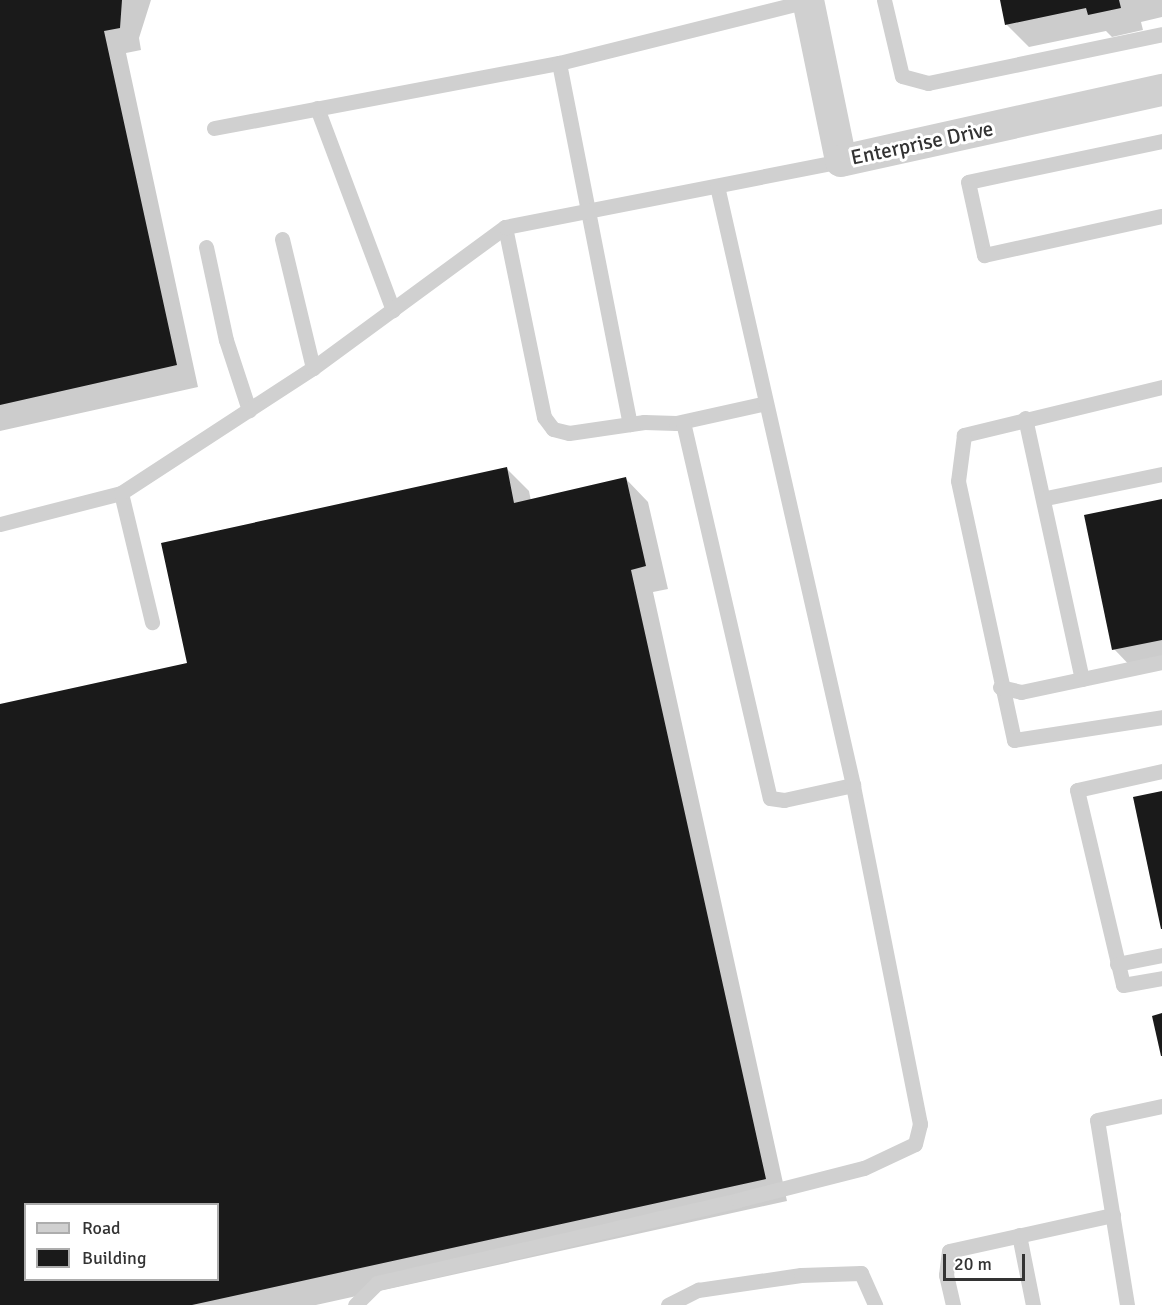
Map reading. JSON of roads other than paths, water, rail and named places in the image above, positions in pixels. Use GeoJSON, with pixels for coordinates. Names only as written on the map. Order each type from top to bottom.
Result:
{"type":"FeatureCollection","features":[{"type":"Feature","properties":{"kind":"street","name":"Enterprise Drive"},"geometry":{"type":"LineString","coordinates":[[808,1],[841,161],[1162,90]]}},
{"type":"Feature","properties":{"kind":"lane"},"geometry":{"type":"LineString","coordinates":[[884,0],[902,76],[928,83],[1162,34]]}},
{"type":"Feature","properties":{"kind":"lane"},"geometry":{"type":"LineString","coordinates":[[214,128],[559,63],[808,1]]}},
{"type":"Feature","properties":{"kind":"lane"},"geometry":{"type":"LineString","coordinates":[[559,63],[586,211],[630,424]]}},
{"type":"Feature","properties":{"kind":"lane"},"geometry":{"type":"LineString","coordinates":[[318,108],[393,310]]}},
{"type":"Feature","properties":{"kind":"lane"},"geometry":{"type":"LineString","coordinates":[[1162,141],[968,182],[984,255],[1162,216]]}},
{"type":"Feature","properties":{"kind":"lane"},"geometry":{"type":"LineString","coordinates":[[0,524],[121,493],[313,368],[505,227],[841,161]]}},
{"type":"Feature","properties":{"kind":"lane"},"geometry":{"type":"LineString","coordinates":[[355,1305],[377,1283],[750,1198],[864,1168],[915,1144],[920,1124],[853,785],[717,186]]}},
{"type":"Feature","properties":{"kind":"lane"},"geometry":{"type":"LineString","coordinates":[[505,227],[544,417],[553,429],[569,433],[630,424],[683,422],[766,403]]}},
{"type":"Feature","properties":{"kind":"lane"},"geometry":{"type":"LineString","coordinates":[[282,239],[313,368]]}},
{"type":"Feature","properties":{"kind":"lane"},"geometry":{"type":"LineString","coordinates":[[206,247],[226,340],[249,410]]}},
{"type":"Feature","properties":{"kind":"lane"},"geometry":{"type":"LineString","coordinates":[[1162,387],[1025,418],[964,435],[958,481],[1000,687],[1014,740],[1162,717]]}},
{"type":"Feature","properties":{"kind":"lane"},"geometry":{"type":"LineString","coordinates":[[1025,418],[1046,498],[1082,679]]}},
{"type":"Feature","properties":{"kind":"lane"},"geometry":{"type":"LineString","coordinates":[[683,422],[770,798],[784,800],[853,785]]}},
{"type":"Feature","properties":{"kind":"lane"},"geometry":{"type":"LineString","coordinates":[[1046,498],[1162,474]]}},
{"type":"Feature","properties":{"kind":"lane"},"geometry":{"type":"LineString","coordinates":[[121,493],[152,622]]}},
{"type":"Feature","properties":{"kind":"lane"},"geometry":{"type":"LineString","coordinates":[[1000,687],[1021,692],[1162,662]]}},
{"type":"Feature","properties":{"kind":"lane"},"geometry":{"type":"LineString","coordinates":[[1162,771],[1077,789],[1123,986],[1162,978]]}},
{"type":"Feature","properties":{"kind":"lane"},"geometry":{"type":"LineString","coordinates":[[1117,964],[1162,955]]}},
{"type":"Feature","properties":{"kind":"lane"},"geometry":{"type":"LineString","coordinates":[[1127,1305],[1097,1120],[1162,1106]]}},
{"type":"Feature","properties":{"kind":"lane"},"geometry":{"type":"LineString","coordinates":[[953,1305],[946,1275],[949,1251],[1113,1215]]}},
{"type":"Feature","properties":{"kind":"lane"},"geometry":{"type":"LineString","coordinates":[[1019,1235],[1033,1305]]}},
{"type":"Feature","properties":{"kind":"lane"},"geometry":{"type":"LineString","coordinates":[[668,1305],[698,1290],[801,1275],[861,1273],[875,1305]]}}]}
